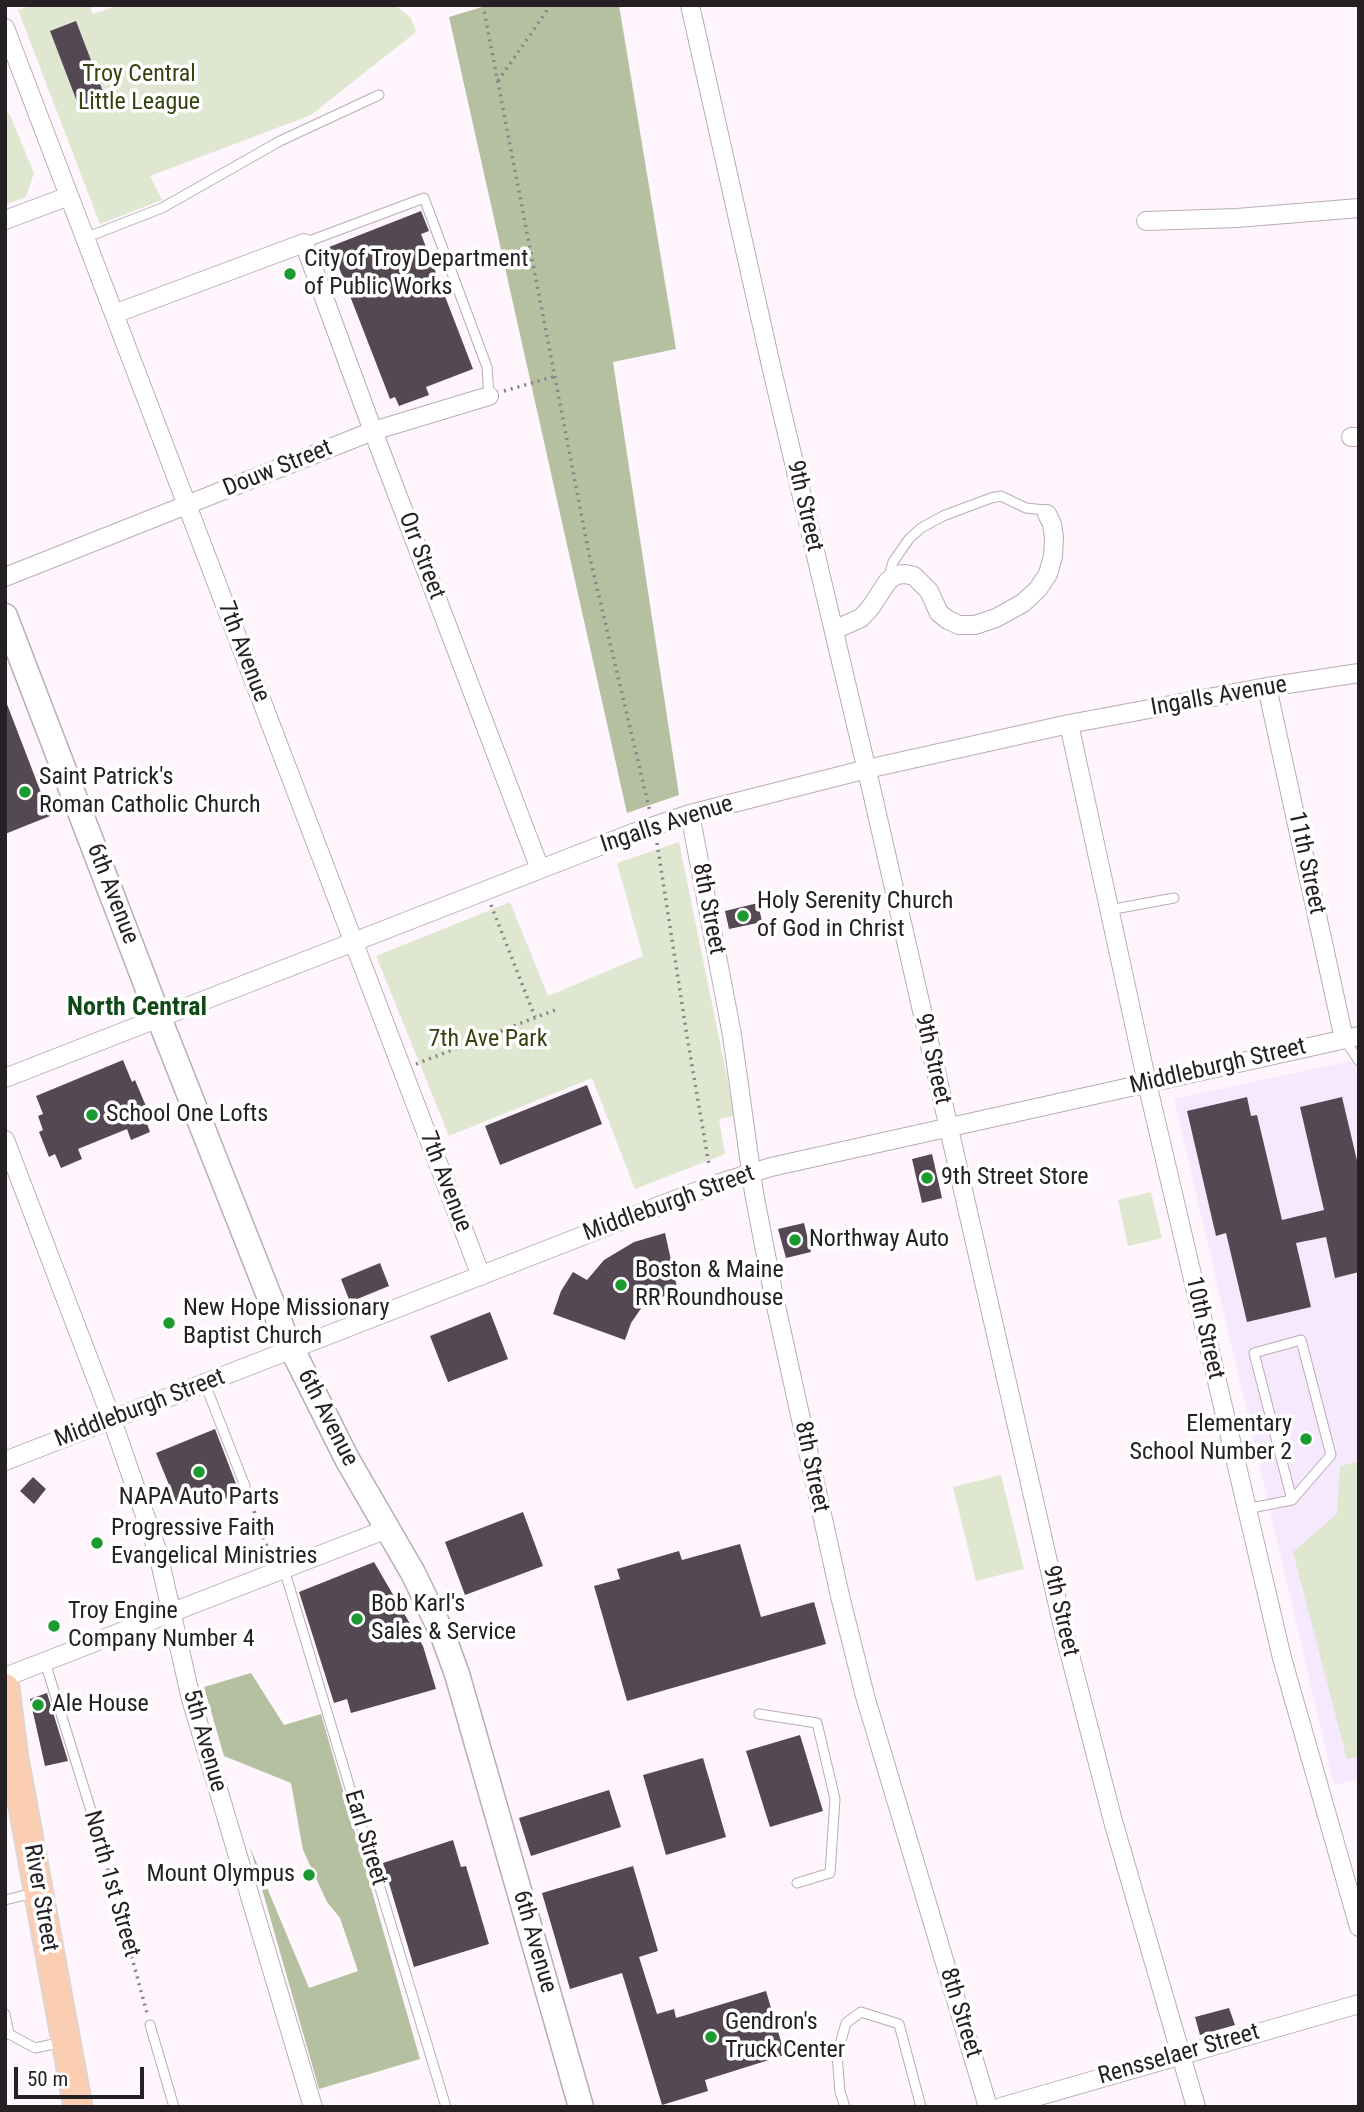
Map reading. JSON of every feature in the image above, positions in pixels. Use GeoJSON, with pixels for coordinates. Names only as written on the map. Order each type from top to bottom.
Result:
{"type":"FeatureCollection","features":[{"type":"Feature","properties":{"kind":"main road","name":"River Street"},"geometry":{"type":"LineString","coordinates":[[5,1688],[14,1758],[78,2107]]}},
{"type":"Feature","properties":{"kind":"street","name":"9th Street"},"geometry":{"type":"LineString","coordinates":[[690,5],[1065,1636],[1114,1821],[1196,2107]]}},
{"type":"Feature","properties":{"kind":"street","name":"7th Avenue"},"geometry":{"type":"LineString","coordinates":[[5,28],[481,1276]]}},
{"type":"Feature","properties":{"kind":"street"},"geometry":{"type":"LineString","coordinates":[[5,219],[69,196]]}},
{"type":"Feature","properties":{"kind":"street"},"geometry":{"type":"LineString","coordinates":[[1146,220],[1237,218],[1359,208]]}},
{"type":"Feature","properties":{"kind":"street"},"geometry":{"type":"LineString","coordinates":[[114,314],[304,243]]}},
{"type":"Feature","properties":{"kind":"street","name":"Orr Street"},"geometry":{"type":"LineString","coordinates":[[304,243],[540,869]]}},
{"type":"Feature","properties":{"kind":"street","name":"Douw Street"},"geometry":{"type":"LineString","coordinates":[[5,577],[373,431],[489,396]]}},
{"type":"Feature","properties":{"kind":"street"},"geometry":{"type":"LineString","coordinates":[[834,630],[867,614],[888,581],[896,575],[905,574],[914,576],[929,591],[939,613],[948,620],[959,625],[975,625],[996,618],[1023,603],[1038,589],[1048,574],[1054,537],[1047,514]]}},
{"type":"Feature","properties":{"kind":"street","name":"6th Avenue"},"geometry":{"type":"LineString","coordinates":[[5,616],[159,1018],[292,1350],[347,1459],[413,1573],[442,1633],[457,1674],[581,2107]]}},
{"type":"Feature","properties":{"kind":"street","name":"Ingalls Avenue"},"geometry":{"type":"LineString","coordinates":[[5,1078],[653,825],[867,769],[1069,724],[1267,687],[1359,673]]}},
{"type":"Feature","properties":{"kind":"street","name":"11th Street"},"geometry":{"type":"LineString","coordinates":[[1267,687],[1352,1037]]}},
{"type":"Feature","properties":{"kind":"street","name":"10th Street"},"geometry":{"type":"LineString","coordinates":[[1069,724],[1147,1083],[1282,1658],[1359,1927]]}},
{"type":"Feature","properties":{"kind":"street","name":"8th Street"},"geometry":{"type":"LineString","coordinates":[[690,814],[732,1035],[751,1173],[777,1311],[840,1596],[865,1696],[988,2107]]}},
{"type":"Feature","properties":{"kind":"street","name":"Middleburgh Street"},"geometry":{"type":"LineString","coordinates":[[5,1461],[700,1190],[751,1173],[947,1126],[1352,1037]]}},
{"type":"Feature","properties":{"kind":"street","name":"5th Avenue"},"geometry":{"type":"LineString","coordinates":[[5,1139],[112,1420],[158,1553],[191,1699],[313,2107]]}},
{"type":"Feature","properties":{"kind":"street"},"geometry":{"type":"LineString","coordinates":[[5,1677],[387,1529]]}},
{"type":"Feature","properties":{"kind":"street","name":"Rensselaer Street"},"geometry":{"type":"LineString","coordinates":[[1001,2107],[1359,2004]]}},
{"type":"Feature","properties":{"kind":"lane"},"geometry":{"type":"LineString","coordinates":[[85,238],[162,208],[280,141],[379,95]]}},
{"type":"Feature","properties":{"kind":"lane"},"geometry":{"type":"LineString","coordinates":[[304,243],[425,198],[487,367],[489,396]]}},
{"type":"Feature","properties":{"kind":"lane"},"geometry":{"type":"LineString","coordinates":[[888,581],[893,562],[909,539],[921,528],[943,516],[1001,496],[1026,508],[1045,510],[1047,514]]}},
{"type":"Feature","properties":{"kind":"lane"},"geometry":{"type":"LineString","coordinates":[[1109,910],[1174,898]]}},
{"type":"Feature","properties":{"kind":"lane"},"geometry":{"type":"LineString","coordinates":[[1352,1037],[1359,1061]]}},
{"type":"Feature","properties":{"kind":"lane"},"geometry":{"type":"LineString","coordinates":[[1247,1509],[1292,1500],[1331,1455],[1301,1340],[1254,1353],[1292,1500]]}},
{"type":"Feature","properties":{"kind":"lane"},"geometry":{"type":"LineString","coordinates":[[205,1384],[245,1486]]}},
{"type":"Feature","properties":{"kind":"lane","name":"Earl Street"},"geometry":{"type":"LineString","coordinates":[[280,1570],[446,2107]]}},
{"type":"Feature","properties":{"kind":"lane","name":"North 1st Street"},"geometry":{"type":"LineString","coordinates":[[45,1662],[101,1843]]}},
{"type":"Feature","properties":{"kind":"lane"},"geometry":{"type":"LineString","coordinates":[[759,1714],[817,1723],[835,1799],[830,1873],[797,1883]]}},
{"type":"Feature","properties":{"kind":"lane"},"geometry":{"type":"LineString","coordinates":[[5,1900],[38,1891]]}},
{"type":"Feature","properties":{"kind":"lane"},"geometry":{"type":"LineString","coordinates":[[845,2107],[840,2092],[837,2055],[846,2023],[860,2012],[898,2024],[921,2107]]}},
{"type":"Feature","properties":{"kind":"lane"},"geometry":{"type":"LineString","coordinates":[[5,2014],[7,2035],[35,2048],[66,2041]]}},
{"type":"Feature","properties":{"kind":"lane"},"geometry":{"type":"LineString","coordinates":[[150,2025],[174,2107]]}},
{"type":"Feature","properties":{"kind":"path"},"geometry":{"type":"LineString","coordinates":[[483,5],[589,554],[659,849],[709,1166]]}},
{"type":"Feature","properties":{"kind":"path"},"geometry":{"type":"LineString","coordinates":[[498,82],[546,12],[548,5]]}},
{"type":"Feature","properties":{"kind":"path"},"geometry":{"type":"LineString","coordinates":[[489,396],[556,376]]}},
{"type":"Feature","properties":{"kind":"path"},"geometry":{"type":"LineString","coordinates":[[485,891],[535,1017]]}},
{"type":"Feature","properties":{"kind":"path"},"geometry":{"type":"LineString","coordinates":[[402,1069],[555,1010]]}},
{"type":"Feature","properties":{"kind":"path"},"geometry":{"type":"LineString","coordinates":[[245,1486],[280,1570]]}},
{"type":"Feature","properties":{"kind":"path","name":"North 1st Street"},"geometry":{"type":"LineString","coordinates":[[101,1843],[150,2025]]}},
{"type":"Feature","properties":{"kind":"shaded area","name":"Elementary School Number 2"},"geometry":{"type":"Polygon","coordinates":[[[1359,1059],[1359,1780],[1334,1785],[1174,1099],[1359,1059]]]}},
{"type":"Feature","properties":{"kind":"green space","name":"Troy Central Little League"},"geometry":{"type":"Polygon","coordinates":[[[33,5],[89,5],[93,14],[119,5],[395,5],[411,18],[416,32],[311,115],[150,176],[162,200],[100,224],[18,10],[33,5]]]}},
{"type":"Feature","properties":{"kind":"green space"},"geometry":{"type":"Polygon","coordinates":[[[489,5],[619,5],[676,349],[613,362],[679,795],[627,813],[449,17],[489,5]]]}},
{"type":"Feature","properties":{"kind":"green space"},"geometry":{"type":"Polygon","coordinates":[[[9,113],[34,173],[26,197],[5,205],[5,114],[9,113]]]}},
{"type":"Feature","properties":{"kind":"green space","name":"7th Ave Park"},"geometry":{"type":"Polygon","coordinates":[[[679,842],[735,1116],[719,1119],[725,1154],[635,1189],[592,1078],[449,1136],[376,956],[510,902],[548,996],[643,956],[617,863],[679,842]]]}},
{"type":"Feature","properties":{"kind":"green space"},"geometry":{"type":"Polygon","coordinates":[[[1151,1192],[1162,1238],[1128,1246],[1118,1200],[1151,1192]]]}},
{"type":"Feature","properties":{"kind":"green space"},"geometry":{"type":"Polygon","coordinates":[[[1357,1462],[1359,1757],[1347,1759],[1293,1552],[1337,1514],[1340,1466],[1357,1462]]]}},
{"type":"Feature","properties":{"kind":"green space"},"geometry":{"type":"Polygon","coordinates":[[[1001,1475],[1024,1569],[976,1581],[953,1487],[1001,1475]]]}},
{"type":"Feature","properties":{"kind":"green space"},"geometry":{"type":"Polygon","coordinates":[[[251,1673],[284,1725],[321,1714],[420,2059],[319,2089],[250,1847],[309,1988],[358,1971],[340,1918],[327,1902],[303,1850],[291,1783],[224,1756],[204,1687],[251,1673]]]}},
{"type":"Feature","properties":{"kind":"building"},"geometry":{"type":"Polygon","coordinates":[[[76,21],[105,97],[79,107],[50,31],[76,21]]]}},
{"type":"Feature","properties":{"kind":"building"},"geometry":{"type":"Polygon","coordinates":[[[421,211],[429,231],[421,234],[473,369],[426,387],[429,395],[399,406],[395,397],[390,399],[338,265],[331,268],[324,249],[421,211]]]}},
{"type":"Feature","properties":{"kind":"building","name":"Saint Patrick's Roman Catholic Church"},"geometry":{"type":"Polygon","coordinates":[[[5,699],[50,816],[5,834],[5,699]]]}},
{"type":"Feature","properties":{"kind":"building","name":"Holy Serenity Church of God in Christ"},"geometry":{"type":"Polygon","coordinates":[[[758,903],[762,922],[729,929],[725,911],[758,903]]]}},
{"type":"Feature","properties":{"kind":"building","name":"School One Lofts"},"geometry":{"type":"Polygon","coordinates":[[[123,1060],[148,1111],[143,1113],[150,1132],[131,1140],[127,1129],[78,1149],[82,1159],[61,1168],[55,1154],[49,1157],[39,1132],[43,1130],[38,1116],[43,1114],[36,1096],[123,1060]]]}},
{"type":"Feature","properties":{"kind":"building"},"geometry":{"type":"Polygon","coordinates":[[[587,1085],[602,1124],[500,1165],[485,1126],[587,1085]]]}},
{"type":"Feature","properties":{"kind":"building"},"geometry":{"type":"Polygon","coordinates":[[[1247,1097],[1251,1116],[1257,1115],[1282,1220],[1324,1210],[1300,1107],[1342,1097],[1359,1169],[1359,1272],[1335,1278],[1326,1237],[1296,1243],[1311,1307],[1247,1322],[1226,1233],[1216,1236],[1187,1111],[1247,1097]]]}},
{"type":"Feature","properties":{"kind":"building","name":"9th Street Store"},"geometry":{"type":"Polygon","coordinates":[[[932,1154],[942,1198],[922,1203],[912,1159],[932,1154]]]}},
{"type":"Feature","properties":{"kind":"building","name":"Northway Auto"},"geometry":{"type":"Polygon","coordinates":[[[804,1223],[811,1252],[786,1258],[778,1229],[804,1223]]]}},
{"type":"Feature","properties":{"kind":"building","name":"Boston & Maine RR Roundhouse"},"geometry":{"type":"Polygon","coordinates":[[[665,1233],[678,1292],[655,1299],[642,1307],[631,1323],[625,1340],[553,1314],[561,1291],[573,1272],[587,1280],[604,1260],[634,1242],[665,1233]]]}},
{"type":"Feature","properties":{"kind":"building"},"geometry":{"type":"Polygon","coordinates":[[[380,1263],[389,1286],[350,1302],[341,1279],[380,1263]]]}},
{"type":"Feature","properties":{"kind":"building"},"geometry":{"type":"Polygon","coordinates":[[[490,1312],[508,1359],[448,1382],[430,1336],[490,1312]]]}},
{"type":"Feature","properties":{"kind":"building","name":"NAPA Auto Parts"},"geometry":{"type":"Polygon","coordinates":[[[215,1429],[238,1489],[242,1492],[215,1503],[211,1493],[178,1507],[156,1453],[215,1429]]]}},
{"type":"Feature","properties":{"kind":"building"},"geometry":{"type":"Polygon","coordinates":[[[33,1477],[46,1489],[34,1504],[20,1491],[33,1477]]]}},
{"type":"Feature","properties":{"kind":"building"},"geometry":{"type":"Polygon","coordinates":[[[523,1512],[543,1566],[465,1595],[445,1542],[523,1512]]]}},
{"type":"Feature","properties":{"kind":"building"},"geometry":{"type":"Polygon","coordinates":[[[740,1544],[761,1617],[814,1602],[826,1644],[627,1701],[594,1586],[620,1579],[617,1569],[679,1551],[682,1560],[740,1544]]]}},
{"type":"Feature","properties":{"kind":"building","name":"Bob Karl's Sales & Service"},"geometry":{"type":"Polygon","coordinates":[[[374,1562],[423,1646],[436,1689],[351,1713],[347,1699],[334,1703],[299,1592],[374,1562]]]}},
{"type":"Feature","properties":{"kind":"building"},"geometry":{"type":"Polygon","coordinates":[[[47,1693],[68,1761],[45,1766],[30,1699],[47,1693]]]}},
{"type":"Feature","properties":{"kind":"building"},"geometry":{"type":"Polygon","coordinates":[[[800,1735],[823,1811],[770,1827],[746,1751],[800,1735]]]}},
{"type":"Feature","properties":{"kind":"building"},"geometry":{"type":"Polygon","coordinates":[[[703,1758],[726,1837],[666,1855],[643,1775],[703,1758]]]}},
{"type":"Feature","properties":{"kind":"building"},"geometry":{"type":"Polygon","coordinates":[[[609,1790],[621,1827],[531,1856],[519,1818],[609,1790]]]}},
{"type":"Feature","properties":{"kind":"building"},"geometry":{"type":"Polygon","coordinates":[[[453,1840],[461,1867],[466,1866],[489,1944],[414,1967],[383,1863],[453,1840]]]}},
{"type":"Feature","properties":{"kind":"building"},"geometry":{"type":"Polygon","coordinates":[[[633,1866],[658,1951],[639,1957],[657,2014],[674,2009],[676,2018],[766,1991],[785,2055],[705,2080],[708,2091],[662,2105],[622,1973],[570,1989],[542,1893],[633,1866]]]}},
{"type":"Feature","properties":{"kind":"building"},"geometry":{"type":"Polygon","coordinates":[[[1229,2008],[1235,2025],[1200,2035],[1195,2017],[1229,2008]]]}},
{"type":"Feature","properties":{"kind":"place","name":"City of Troy Department of Public Works"},"geometry":{"type":"Point","coordinates":[290,274]}},
{"type":"Feature","properties":{"kind":"place","name":"Saint Patrick's Roman Catholic Church"},"geometry":{"type":"Point","coordinates":[25,792]}},
{"type":"Feature","properties":{"kind":"place","name":"Holy Serenity Church of God in Christ"},"geometry":{"type":"Point","coordinates":[743,916]}},
{"type":"Feature","properties":{"kind":"place","name":"School One Lofts"},"geometry":{"type":"Point","coordinates":[92,1115]}},
{"type":"Feature","properties":{"kind":"place","name":"9th Street Store"},"geometry":{"type":"Point","coordinates":[927,1178]}},
{"type":"Feature","properties":{"kind":"place","name":"Northway Auto"},"geometry":{"type":"Point","coordinates":[795,1240]}},
{"type":"Feature","properties":{"kind":"place","name":"Boston & Maine RR Roundhouse"},"geometry":{"type":"Point","coordinates":[621,1285]}},
{"type":"Feature","properties":{"kind":"place","name":"New Hope Missionary Baptist Church"},"geometry":{"type":"Point","coordinates":[169,1323]}},
{"type":"Feature","properties":{"kind":"place","name":"Elementary School Number 2"},"geometry":{"type":"Point","coordinates":[1306,1439]}},
{"type":"Feature","properties":{"kind":"place","name":"NAPA Auto Parts"},"geometry":{"type":"Point","coordinates":[199,1472]}},
{"type":"Feature","properties":{"kind":"place","name":"Progressive Faith Evangelical Ministries"},"geometry":{"type":"Point","coordinates":[97,1543]}},
{"type":"Feature","properties":{"kind":"place","name":"Bob Karl's Sales & Service"},"geometry":{"type":"Point","coordinates":[357,1619]}},
{"type":"Feature","properties":{"kind":"place","name":"Troy Engine Company Number 4"},"geometry":{"type":"Point","coordinates":[54,1626]}},
{"type":"Feature","properties":{"kind":"place","name":"Ale House"},"geometry":{"type":"Point","coordinates":[38,1705]}},
{"type":"Feature","properties":{"kind":"place","name":"Mount Olympus"},"geometry":{"type":"Point","coordinates":[309,1875]}},
{"type":"Feature","properties":{"kind":"place","name":"Gendron's Truck Center"},"geometry":{"type":"Point","coordinates":[711,2037]}},
{"type":"Feature","properties":{"kind":"district","name":"North Central"},"geometry":{"type":"Point","coordinates":[137,1008]}}]}
